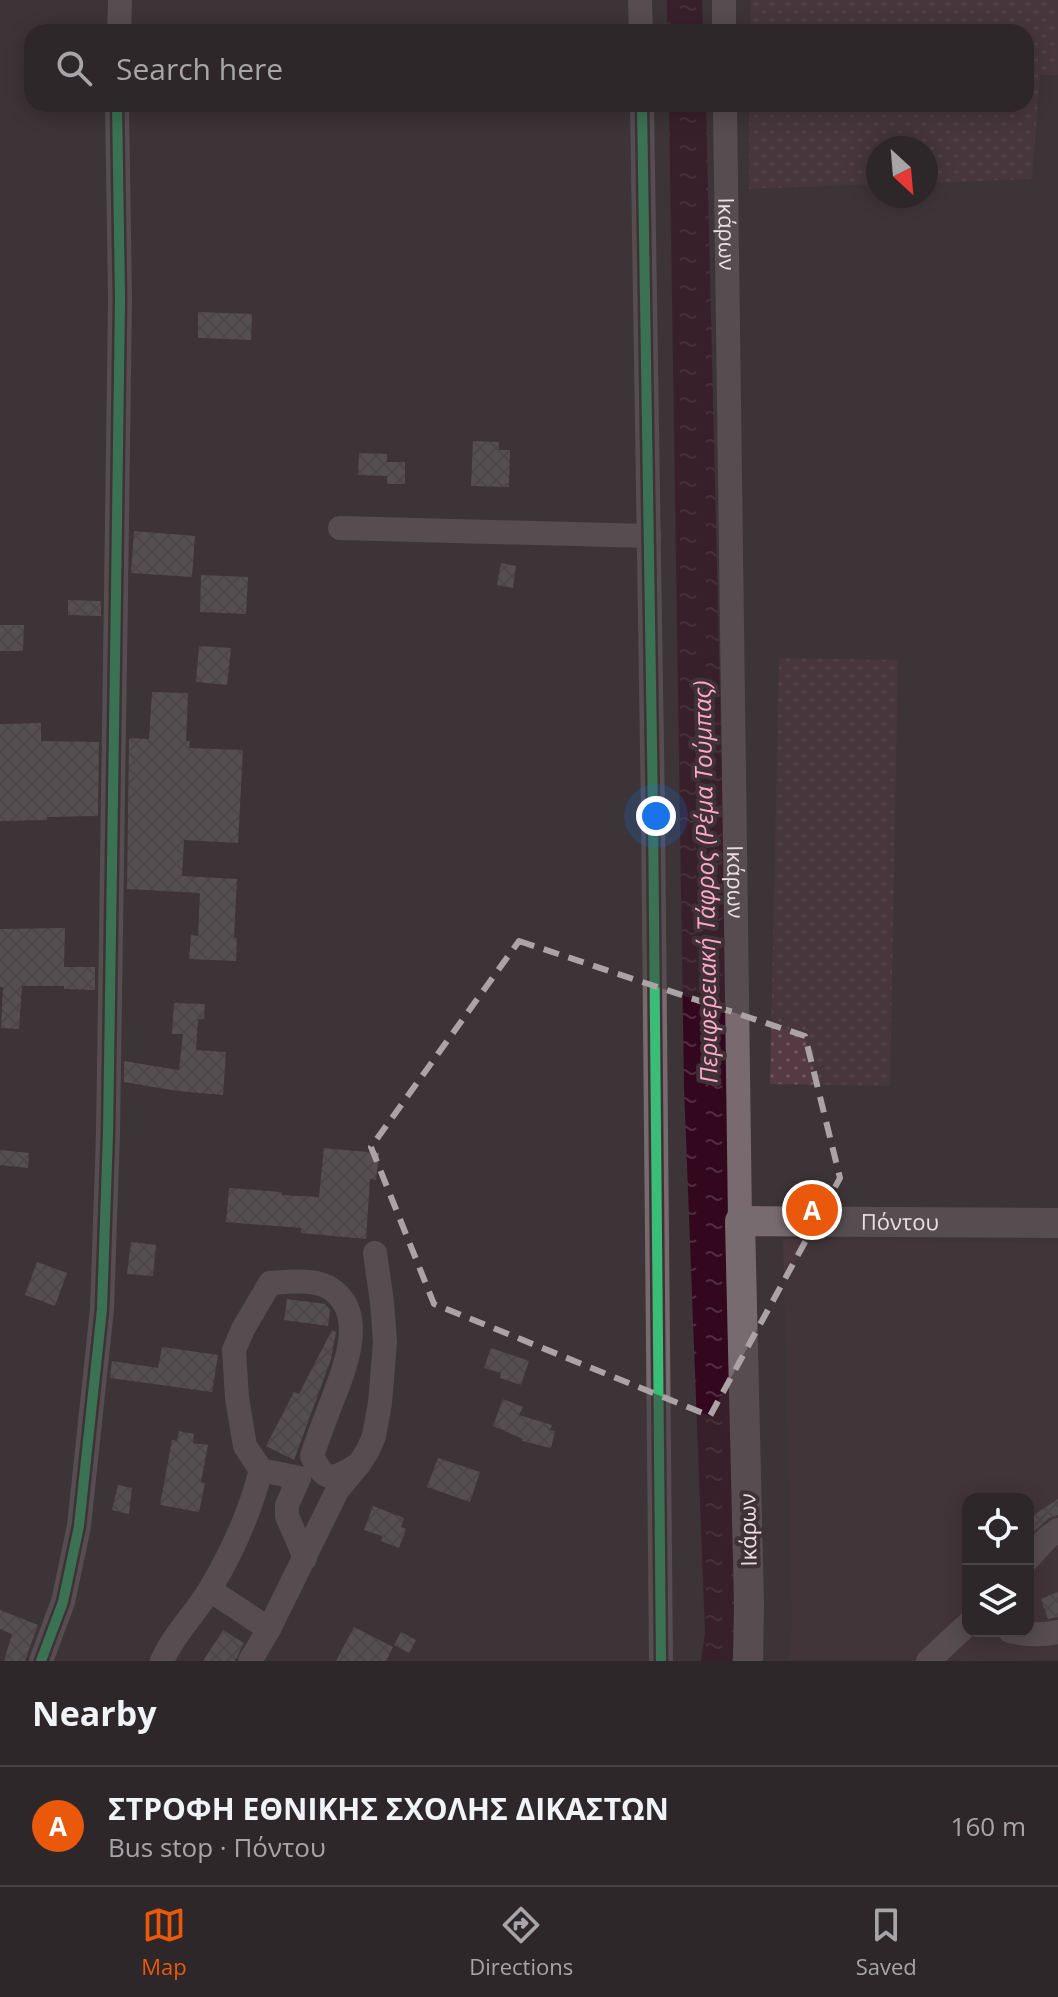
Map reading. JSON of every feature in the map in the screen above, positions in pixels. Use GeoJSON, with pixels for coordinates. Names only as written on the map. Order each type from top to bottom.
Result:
{"type":"FeatureCollection","features":[{"type":"Feature","properties":{"kind":"main road","name":"Πόντου"},"geometry":{"type":"LineString","coordinates":[[740,1221],[1058,1223]]}},
{"type":"Feature","properties":{"kind":"main road","name":"Ικάρων"},"geometry":{"type":"LineString","coordinates":[[740,1221],[748,1661]]}},
{"type":"Feature","properties":{"kind":"street"},"geometry":{"type":"LineString","coordinates":[[119,24],[120,0]]}},
{"type":"Feature","properties":{"kind":"street"},"geometry":{"type":"LineString","coordinates":[[640,0],[641,24]]}},
{"type":"Feature","properties":{"kind":"street"},"geometry":{"type":"LineString","coordinates":[[724,0],[724,24]]}},
{"type":"Feature","properties":{"kind":"street"},"geometry":{"type":"LineString","coordinates":[[41,1661],[63,1602],[79,1526],[102,1309],[108,1133],[120,299],[117,112]]}},
{"type":"Feature","properties":{"kind":"street"},"geometry":{"type":"LineString","coordinates":[[642,112],[661,1661]]}},
{"type":"Feature","properties":{"kind":"street","name":"Ικάρων"},"geometry":{"type":"LineString","coordinates":[[725,112],[740,1221]]}},
{"type":"Feature","properties":{"kind":"street"},"geometry":{"type":"LineString","coordinates":[[340,528],[649,536]]}},
{"type":"Feature","properties":{"kind":"street"},"geometry":{"type":"LineString","coordinates":[[250,1661],[337,1491],[359,1464],[374,1436],[385,1342],[375,1253]]}},
{"type":"Feature","properties":{"kind":"street"},"geometry":{"type":"LineString","coordinates":[[299,1478],[261,1470],[245,1446],[237,1398],[234,1350],[270,1283],[303,1281],[330,1287],[345,1302],[351,1324],[349,1350],[312,1456],[287,1505],[287,1516],[305,1558]]}},
{"type":"Feature","properties":{"kind":"street"},"geometry":{"type":"LineString","coordinates":[[312,1456],[324,1475],[333,1477],[359,1464]]}},
{"type":"Feature","properties":{"kind":"street"},"geometry":{"type":"LineString","coordinates":[[162,1661],[210,1590],[242,1530],[261,1470]]}},
{"type":"Feature","properties":{"kind":"street"},"geometry":{"type":"LineString","coordinates":[[299,1478],[317,1530]]}},
{"type":"Feature","properties":{"kind":"street"},"geometry":{"type":"LineString","coordinates":[[1034,1552],[1058,1530]]}},
{"type":"Feature","properties":{"kind":"street"},"geometry":{"type":"LineString","coordinates":[[210,1590],[269,1629]]}},
{"type":"Feature","properties":{"kind":"street"},"geometry":{"type":"LineString","coordinates":[[928,1661],[962,1630]]}},
{"type":"Feature","properties":{"kind":"street"},"geometry":{"type":"LineString","coordinates":[[1034,1635],[1058,1632]]}},
{"type":"Feature","properties":{"kind":"highlighted area"},"geometry":{"type":"Polygon","coordinates":[[[519,941],[805,1036],[840,1178],[710,1416],[434,1304],[371,1147],[519,941]]]}},
{"type":"Feature","properties":{"kind":"shaded area"},"geometry":{"type":"Polygon","coordinates":[[[751,0],[1058,0],[1058,75],[1040,75],[1032,179],[938,183],[938,136],[866,136],[866,184],[749,189],[749,112],[1034,112],[1034,24],[750,24],[751,0]]]}},
{"type":"Feature","properties":{"kind":"shaded area"},"geometry":{"type":"Polygon","coordinates":[[[779,658],[898,660],[890,1086],[770,1084],[779,658]]]}},
{"type":"Feature","properties":{"kind":"shaded area"},"geometry":{"type":"Polygon","coordinates":[[[783,1239],[1058,1243],[1058,1661],[788,1661],[792,1628],[783,1239]]]}},
{"type":"Feature","properties":{"kind":"water"},"geometry":{"type":"Polygon","coordinates":[[[667,0],[702,0],[703,24],[667,24],[667,0]]]}},
{"type":"Feature","properties":{"kind":"water","name":"Περιφερειακή Τάφρος (Ρέμα Τούμπας)"},"geometry":{"type":"Polygon","coordinates":[[[669,112],[706,112],[743,1661],[701,1661],[705,1633],[684,1087],[669,112]]]}},
{"type":"Feature","properties":{"kind":"building"},"geometry":{"type":"Polygon","coordinates":[[[198,312],[252,314],[251,340],[198,338],[198,312]]]}},
{"type":"Feature","properties":{"kind":"building"},"geometry":{"type":"Polygon","coordinates":[[[473,441],[499,442],[499,450],[510,450],[509,487],[471,486],[473,441]]]}},
{"type":"Feature","properties":{"kind":"building"},"geometry":{"type":"Polygon","coordinates":[[[359,453],[387,454],[387,462],[405,462],[405,484],[387,484],[387,476],[358,475],[359,453]]]}},
{"type":"Feature","properties":{"kind":"building"},"geometry":{"type":"Polygon","coordinates":[[[134,531],[195,536],[192,577],[131,573],[134,531]]]}},
{"type":"Feature","properties":{"kind":"building"},"geometry":{"type":"Polygon","coordinates":[[[501,563],[516,566],[513,588],[497,585],[501,563]]]}},
{"type":"Feature","properties":{"kind":"building"},"geometry":{"type":"Polygon","coordinates":[[[201,575],[248,577],[246,614],[200,612],[201,575]]]}},
{"type":"Feature","properties":{"kind":"building"},"geometry":{"type":"Polygon","coordinates":[[[68,600],[101,601],[101,616],[68,615],[68,600]]]}},
{"type":"Feature","properties":{"kind":"building"},"geometry":{"type":"Polygon","coordinates":[[[0,625],[24,625],[23,651],[0,651],[0,625]]]}},
{"type":"Feature","properties":{"kind":"building"},"geometry":{"type":"Polygon","coordinates":[[[199,646],[231,648],[227,685],[196,682],[199,646]]]}},
{"type":"Feature","properties":{"kind":"building"},"geometry":{"type":"Polygon","coordinates":[[[152,692],[188,693],[186,741],[190,741],[189,748],[243,750],[238,843],[184,840],[182,876],[237,879],[236,961],[189,959],[191,935],[198,936],[200,893],[127,889],[129,738],[149,739],[152,692]]]}},
{"type":"Feature","properties":{"kind":"building"},"geometry":{"type":"Polygon","coordinates":[[[41,723],[41,741],[99,742],[98,816],[0,821],[0,724],[41,723]]]}},
{"type":"Feature","properties":{"kind":"building"},"geometry":{"type":"Polygon","coordinates":[[[65,928],[64,967],[95,967],[95,990],[22,986],[19,1029],[1,1028],[3,987],[0,987],[0,929],[65,928]]]}},
{"type":"Feature","properties":{"kind":"building"},"geometry":{"type":"Polygon","coordinates":[[[174,1003],[205,1004],[204,1019],[198,1019],[196,1050],[226,1052],[223,1095],[124,1082],[124,1061],[179,1070],[183,1034],[172,1034],[174,1003]]]}},
{"type":"Feature","properties":{"kind":"building"},"geometry":{"type":"Polygon","coordinates":[[[324,1148],[379,1153],[376,1180],[370,1179],[366,1239],[301,1233],[301,1228],[226,1222],[229,1188],[319,1197],[324,1148]]]}},
{"type":"Feature","properties":{"kind":"building"},"geometry":{"type":"Polygon","coordinates":[[[0,1150],[29,1153],[28,1168],[0,1165],[0,1150]]]}},
{"type":"Feature","properties":{"kind":"building"},"geometry":{"type":"Polygon","coordinates":[[[131,1242],[156,1245],[153,1276],[127,1274],[131,1242]]]}},
{"type":"Feature","properties":{"kind":"building"},"geometry":{"type":"Polygon","coordinates":[[[37,1262],[67,1273],[55,1306],[25,1295],[37,1262]]]}},
{"type":"Feature","properties":{"kind":"building"},"geometry":{"type":"Polygon","coordinates":[[[287,1299],[325,1304],[330,1310],[328,1326],[284,1320],[287,1299]]]}},
{"type":"Feature","properties":{"kind":"building"},"geometry":{"type":"Polygon","coordinates":[[[332,1330],[336,1332],[331,1359],[294,1460],[266,1446],[294,1392],[299,1394],[332,1330]]]}},
{"type":"Feature","properties":{"kind":"building"},"geometry":{"type":"Polygon","coordinates":[[[162,1347],[218,1355],[212,1392],[110,1378],[112,1361],[158,1368],[162,1347]]]}},
{"type":"Feature","properties":{"kind":"building"},"geometry":{"type":"Polygon","coordinates":[[[491,1348],[529,1361],[521,1385],[500,1378],[501,1373],[484,1368],[491,1348]]]}},
{"type":"Feature","properties":{"kind":"building"},"geometry":{"type":"Polygon","coordinates":[[[503,1399],[523,1407],[519,1415],[552,1425],[550,1430],[555,1431],[551,1448],[522,1441],[493,1426],[503,1399]]]}},
{"type":"Feature","properties":{"kind":"building"},"geometry":{"type":"Polygon","coordinates":[[[179,1431],[194,1434],[193,1443],[208,1445],[199,1512],[160,1505],[172,1440],[177,1441],[179,1431]]]}},
{"type":"Feature","properties":{"kind":"building"},"geometry":{"type":"Polygon","coordinates":[[[438,1458],[480,1472],[470,1502],[427,1487],[438,1458]]]}},
{"type":"Feature","properties":{"kind":"building"},"geometry":{"type":"Polygon","coordinates":[[[118,1485],[132,1488],[129,1514],[112,1510],[118,1485]]]}},
{"type":"Feature","properties":{"kind":"building"},"geometry":{"type":"Polygon","coordinates":[[[1058,1499],[1058,1515],[1049,1518],[1034,1532],[1034,1515],[1058,1499]]]}},
{"type":"Feature","properties":{"kind":"building"},"geometry":{"type":"Polygon","coordinates":[[[373,1506],[404,1518],[401,1527],[406,1529],[399,1548],[381,1541],[382,1536],[364,1530],[373,1506]]]}},
{"type":"Feature","properties":{"kind":"building"},"geometry":{"type":"Polygon","coordinates":[[[1058,1592],[1058,1617],[1048,1619],[1041,1599],[1058,1592]]]}},
{"type":"Feature","properties":{"kind":"building"},"geometry":{"type":"Polygon","coordinates":[[[0,1610],[38,1625],[25,1661],[4,1661],[12,1634],[0,1629],[0,1610]]]}},
{"type":"Feature","properties":{"kind":"building"},"geometry":{"type":"Polygon","coordinates":[[[354,1627],[393,1647],[386,1661],[336,1661],[354,1627]]]}},
{"type":"Feature","properties":{"kind":"building"},"geometry":{"type":"Polygon","coordinates":[[[223,1630],[244,1643],[235,1661],[203,1661],[223,1630]]]}},
{"type":"Feature","properties":{"kind":"building"},"geometry":{"type":"Polygon","coordinates":[[[401,1632],[416,1640],[409,1653],[394,1645],[401,1632]]]}},
{"type":"Feature","properties":{"kind":"cycle path"},"geometry":{"type":"LineString","coordinates":[[41,1661],[63,1602],[79,1526],[102,1309],[108,1133],[120,299],[117,112]]}},
{"type":"Feature","properties":{"kind":"cycle path"},"geometry":{"type":"LineString","coordinates":[[642,112],[661,1661]]}},
{"type":"Feature","properties":{"kind":"place","name":"ΣΤΡΟΦΗ ΕΘΝΙΚΗΣ ΣΧΟΛΗΣ ΔΙΚΑΣΤΩΝ"},"geometry":{"type":"Point","coordinates":[812,1210]}}]}
